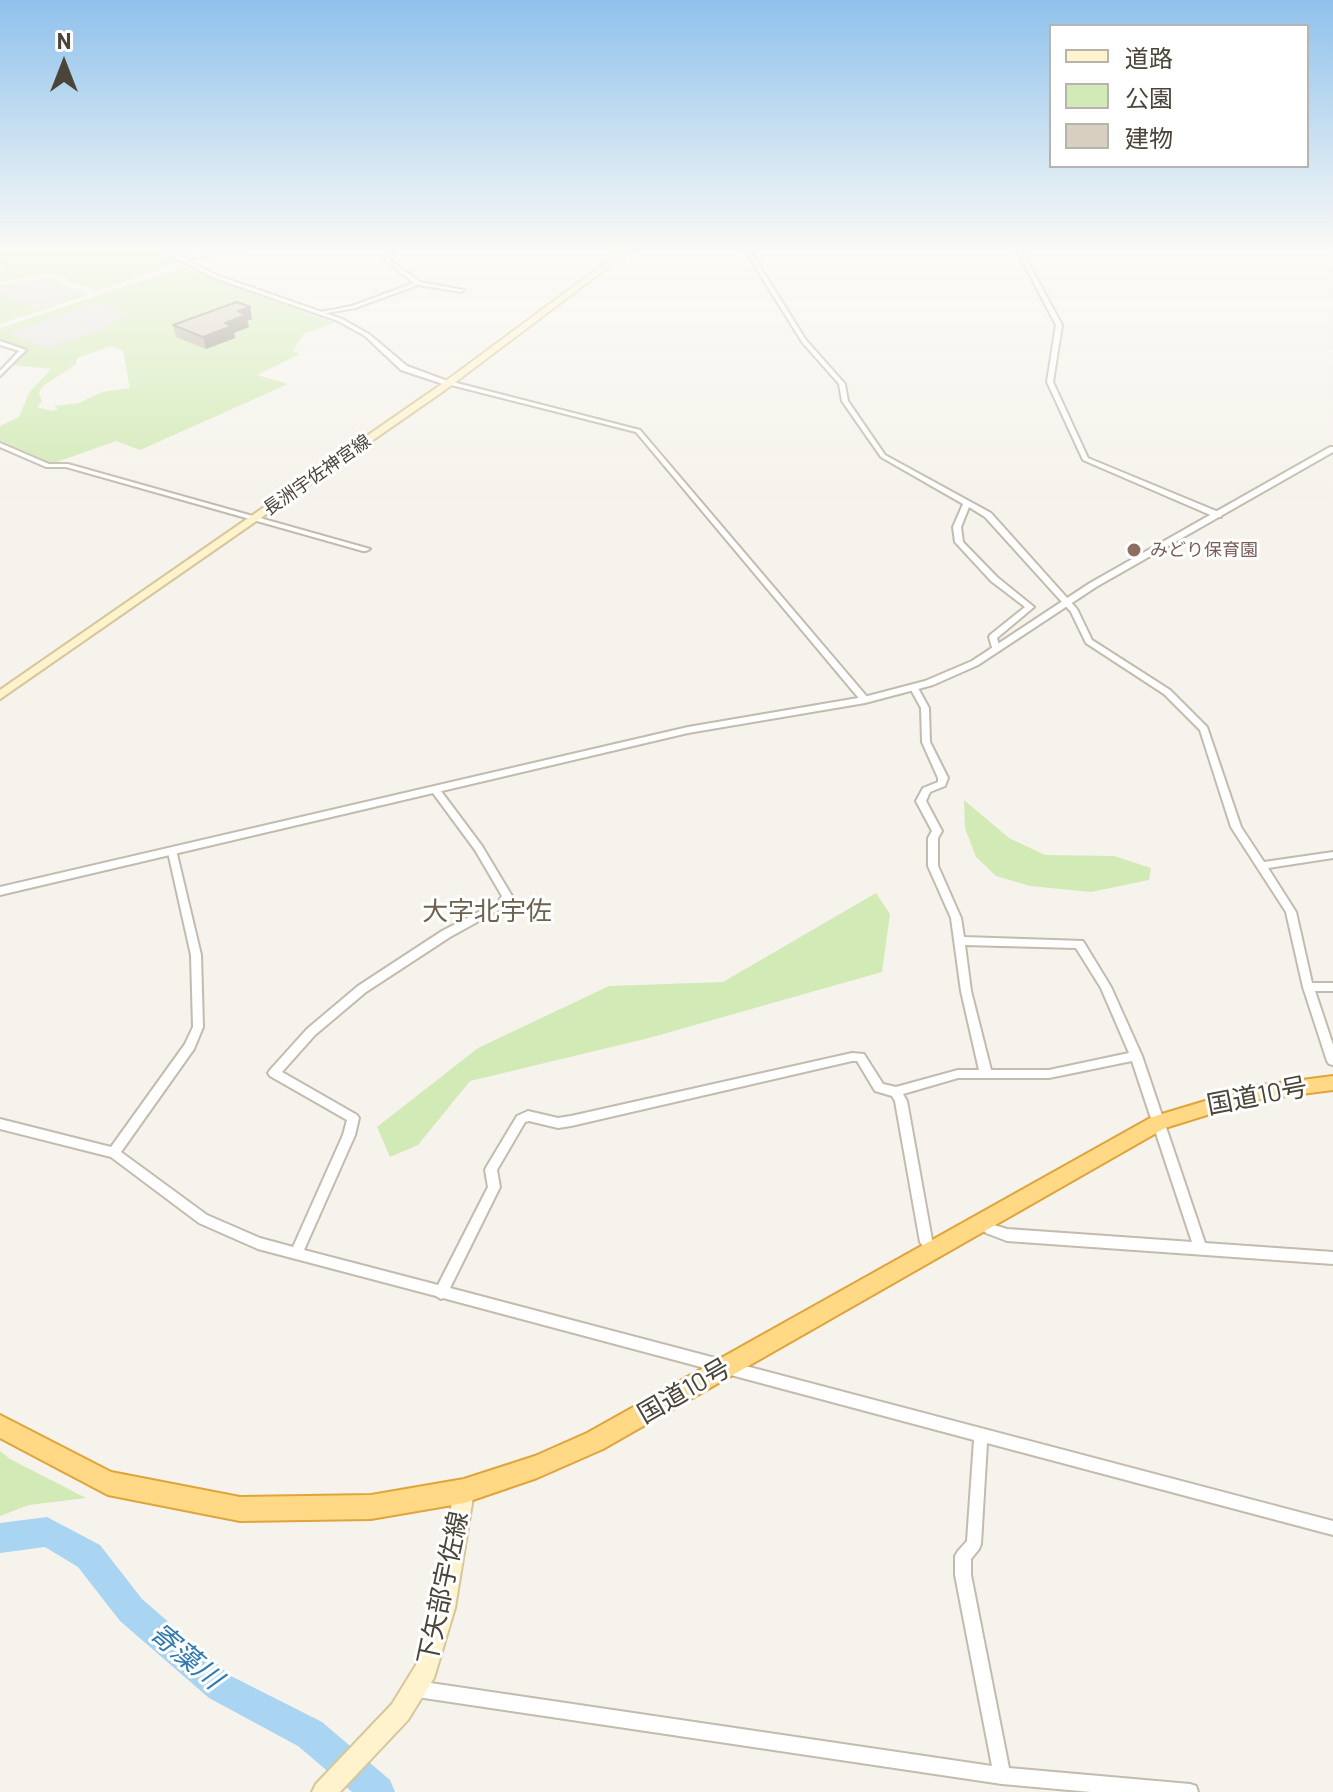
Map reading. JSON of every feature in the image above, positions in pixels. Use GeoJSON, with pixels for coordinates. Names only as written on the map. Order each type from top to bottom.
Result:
{"type":"FeatureCollection","features":[{"type":"Feature","properties":{"kind":"highway","name":"国道10号"},"geometry":{"type":"LineString","coordinates":[[0,1426],[108,1483],[240,1509],[371,1507],[464,1491],[568,1454],[1159,1122],[1196,1108],[1255,1093],[1333,1083]]}},
{"type":"Feature","properties":{"kind":"main road","name":"長洲宇佐神宮線"},"geometry":{"type":"LineString","coordinates":[[0,695],[517,333]]}},
{"type":"Feature","properties":{"kind":"main road","name":"下矢部宇佐線"},"geometry":{"type":"LineString","coordinates":[[324,1792],[400,1712],[417,1689],[439,1630],[464,1491]]}},
{"type":"Feature","properties":{"kind":"street"},"geometry":{"type":"LineString","coordinates":[[363,333],[408,371],[624,424],[638,431],[865,700]]}},
{"type":"Feature","properties":{"kind":"street"},"geometry":{"type":"LineString","coordinates":[[799,333],[842,384],[845,401],[883,456],[991,518],[1066,602],[1089,641],[1167,692],[1198,721],[1211,744],[1236,827],[1291,912],[1308,987],[1333,1061]]}},
{"type":"Feature","properties":{"kind":"street"},"geometry":{"type":"LineString","coordinates":[[1058,333],[1050,382],[1085,459],[1218,515]]}},
{"type":"Feature","properties":{"kind":"street"},"geometry":{"type":"LineString","coordinates":[[0,343],[23,350],[0,374]]}},
{"type":"Feature","properties":{"kind":"street"},"geometry":{"type":"LineString","coordinates":[[0,445],[48,466],[66,465],[366,549]]}},
{"type":"Feature","properties":{"kind":"street"},"geometry":{"type":"LineString","coordinates":[[0,891],[742,719],[865,700],[914,688],[961,671],[1066,602],[1333,449]]}},
{"type":"Feature","properties":{"kind":"street"},"geometry":{"type":"LineString","coordinates":[[967,503],[957,527],[959,542],[994,579],[1030,607],[993,637],[996,649]]}},
{"type":"Feature","properties":{"kind":"street"},"geometry":{"type":"LineString","coordinates":[[914,688],[925,708],[926,742],[938,759],[943,778],[942,784],[926,790],[921,801],[937,831],[933,838],[933,866],[956,918],[966,991],[986,1074]]}},
{"type":"Feature","properties":{"kind":"street"},"geometry":{"type":"LineString","coordinates":[[296,1253],[349,1135],[353,1118],[274,1073],[332,1012],[446,934],[502,904],[507,896],[479,848],[435,789]]}},
{"type":"Feature","properties":{"kind":"street"},"geometry":{"type":"LineString","coordinates":[[114,1153],[190,1046],[198,1027],[196,955],[173,852]]}},
{"type":"Feature","properties":{"kind":"street"},"geometry":{"type":"LineString","coordinates":[[1260,866],[1333,855]]}},
{"type":"Feature","properties":{"kind":"street"},"geometry":{"type":"LineString","coordinates":[[959,941],[1079,944],[1106,987],[1136,1056],[1200,1247]]}},
{"type":"Feature","properties":{"kind":"street"},"geometry":{"type":"LineString","coordinates":[[1308,987],[1333,987]]}},
{"type":"Feature","properties":{"kind":"street"},"geometry":{"type":"LineString","coordinates":[[441,1293],[494,1187],[491,1170],[521,1119],[534,1116],[558,1123],[571,1121],[852,1057],[860,1057],[879,1088],[896,1092],[958,1074],[1049,1074],[1136,1056]]}},
{"type":"Feature","properties":{"kind":"street"},"geometry":{"type":"LineString","coordinates":[[896,1092],[901,1101],[926,1242],[932,1249]]}},
{"type":"Feature","properties":{"kind":"street"},"geometry":{"type":"LineString","coordinates":[[0,1124],[114,1153],[203,1219],[233,1234],[441,1293],[1333,1528]]}},
{"type":"Feature","properties":{"kind":"street"},"geometry":{"type":"LineString","coordinates":[[982,1221],[990,1229],[1007,1235],[1333,1258]]}},
{"type":"Feature","properties":{"kind":"street"},"geometry":{"type":"LineString","coordinates":[[981,1434],[974,1544],[963,1556],[963,1575],[1002,1776]]}},
{"type":"Feature","properties":{"kind":"street"},"geometry":{"type":"LineString","coordinates":[[417,1689],[1002,1776],[1190,1792]]}},
{"type":"Feature","properties":{"kind":"green space"},"geometry":{"type":"Polygon","coordinates":[[[0,333],[308,333],[293,351],[300,354],[257,375],[288,384],[140,450],[116,441],[51,464],[35,461],[0,443],[0,426],[19,417],[29,393],[51,369],[11,365],[25,349],[0,342],[0,333]],[[110,346],[77,358],[76,364],[43,386],[39,393],[42,401],[37,407],[52,411],[58,409],[54,406],[79,403],[102,392],[130,388],[123,351],[110,346]]]}},
{"type":"Feature","properties":{"kind":"green space"},"geometry":{"type":"Polygon","coordinates":[[[964,800],[1009,838],[1045,855],[1114,856],[1151,868],[1149,880],[1091,892],[1030,886],[996,876],[976,857],[965,828],[964,800]]]}},
{"type":"Feature","properties":{"kind":"green space"},"geometry":{"type":"Polygon","coordinates":[[[876,893],[890,914],[882,972],[649,1038],[470,1081],[418,1145],[390,1157],[377,1127],[478,1048],[609,986],[723,982],[876,893]]]}},
{"type":"Feature","properties":{"kind":"green space"},"geometry":{"type":"Polygon","coordinates":[[[0,1451],[86,1498],[29,1505],[0,1516],[0,1451]]]}},
{"type":"Feature","properties":{"kind":"shaded area"},"geometry":{"type":"Polygon","coordinates":[[[12,333],[94,333],[47,349],[8,334],[12,333]]]}},
{"type":"Feature","properties":{"kind":"building"},"geometry":{"type":"Polygon","coordinates":[[[192,333],[215,333],[203,337],[192,333]]]}},
{"type":"Feature","properties":{"kind":"waterway","name":"寄藻川"},"geometry":{"type":"LineString","coordinates":[[0,1538],[47,1532],[89,1556],[131,1610],[220,1687],[310,1734],[378,1792]]}},
{"type":"Feature","properties":{"kind":"place","name":"みどり保育園"},"geometry":{"type":"Point","coordinates":[1134,550]}},
{"type":"Feature","properties":{"kind":"district","name":"大字北宇佐"},"geometry":{"type":"Point","coordinates":[487,911]}}]}
